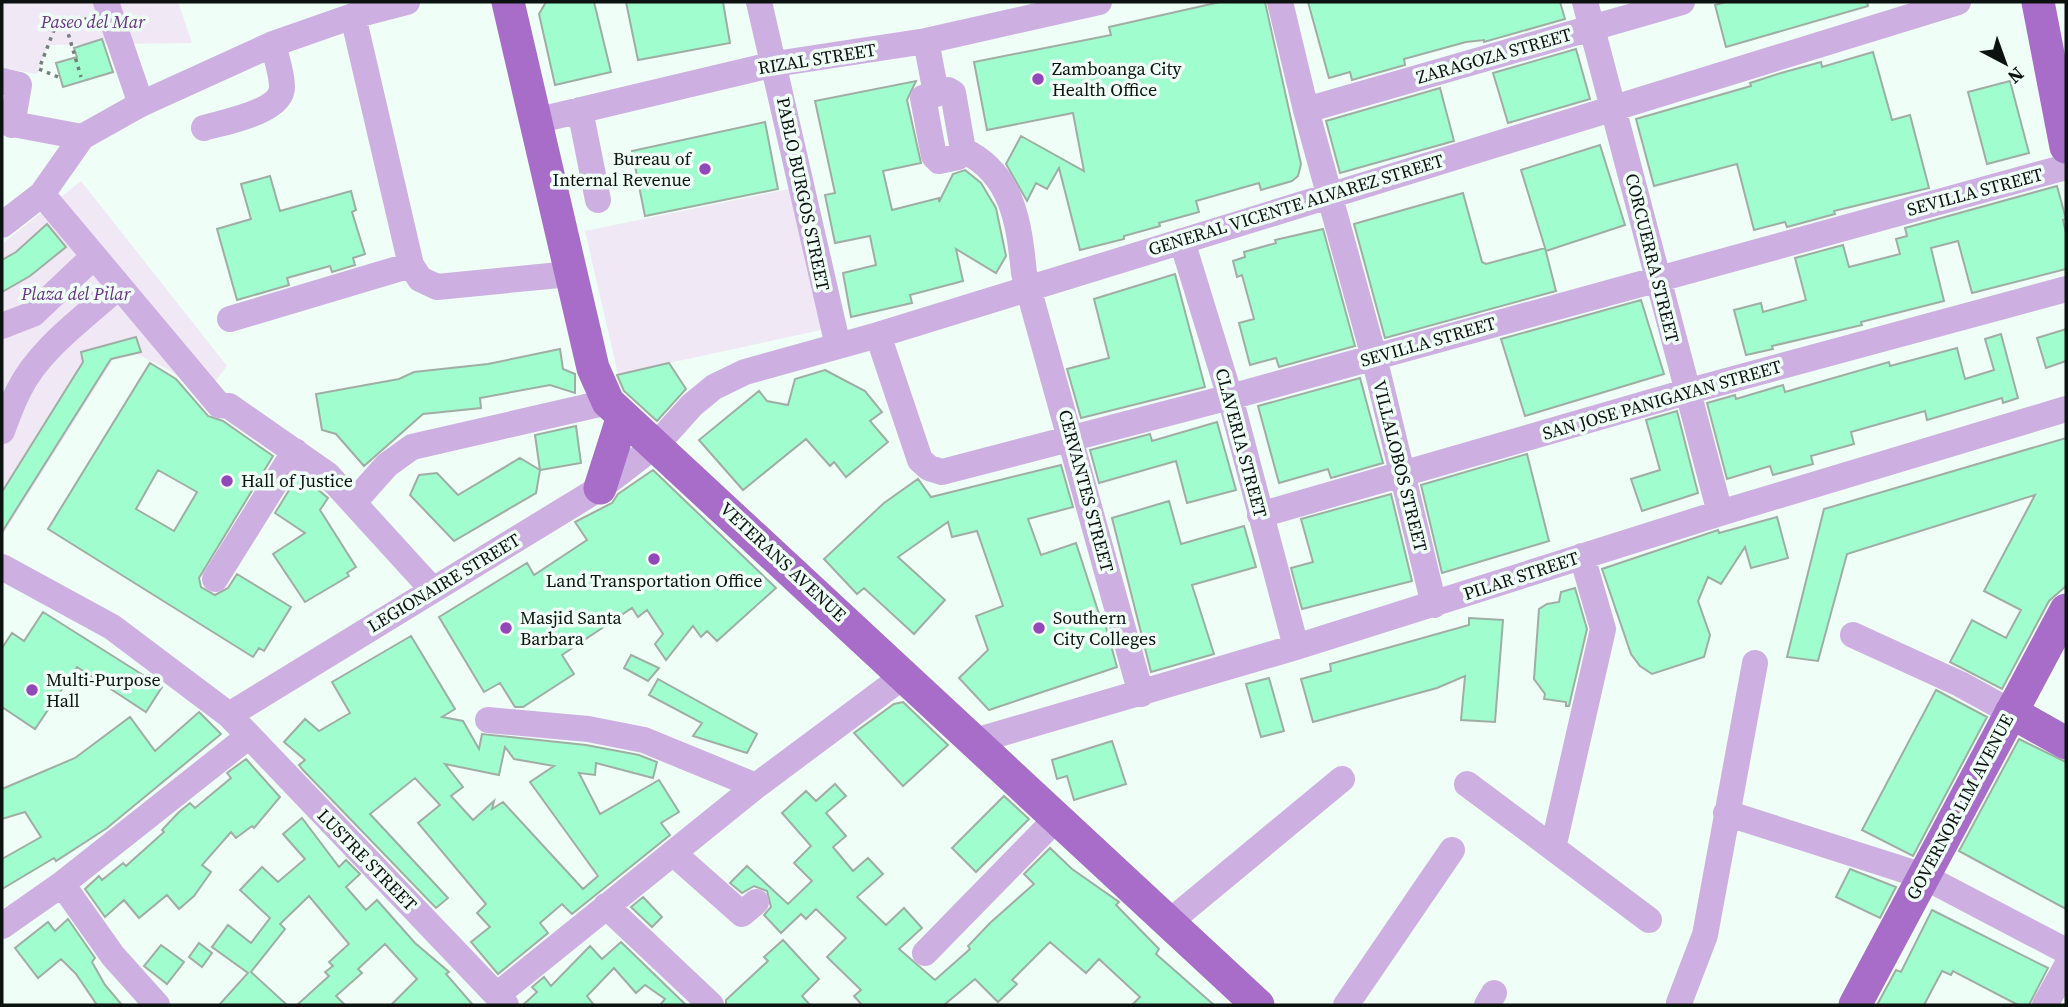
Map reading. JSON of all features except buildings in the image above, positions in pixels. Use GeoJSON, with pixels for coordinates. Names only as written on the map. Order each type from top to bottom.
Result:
{"type":"FeatureCollection","features":[{"type":"Feature","properties":{"kind":"main road","name":"VETERANS AVENUE"},"geometry":{"type":"LineString","coordinates":[[508,2],[593,368],[615,409],[905,675],[1167,924],[1258,1005]]}},
{"type":"Feature","properties":{"kind":"main road"},"geometry":{"type":"LineString","coordinates":[[2038,2],[2066,148]]}},
{"type":"Feature","properties":{"kind":"main road"},"geometry":{"type":"LineString","coordinates":[[600,488],[615,409]]}},
{"type":"Feature","properties":{"kind":"main road","name":"GOVERNOR LIM AVENUE"},"geometry":{"type":"LineString","coordinates":[[1855,1005],[2066,610]]}},
{"type":"Feature","properties":{"kind":"main road"},"geometry":{"type":"LineString","coordinates":[[2011,712],[2066,743]]}},
{"type":"Feature","properties":{"kind":"street"},"geometry":{"type":"LineString","coordinates":[[2,225],[42,194],[82,138],[141,104],[273,44],[353,16],[407,2]]}},
{"type":"Feature","properties":{"kind":"street","name":"PABLO BURGOS STREET"},"geometry":{"type":"LineString","coordinates":[[759,2],[838,346]]}},
{"type":"Feature","properties":{"kind":"street","name":"RIZAL STREET"},"geometry":{"type":"LineString","coordinates":[[535,121],[775,64],[926,41],[1099,2]]}},
{"type":"Feature","properties":{"kind":"street","name":"VILLALOBOS STREET"},"geometry":{"type":"LineString","coordinates":[[1280,2],[1306,110],[1374,357],[1434,605]]}},
{"type":"Feature","properties":{"kind":"street","name":"CORCUERRA STREET"},"geometry":{"type":"LineString","coordinates":[[1585,2],[1720,513]]}},
{"type":"Feature","properties":{"kind":"street","name":"ZARAGOZA STREET"},"geometry":{"type":"LineString","coordinates":[[1306,110],[1682,2]]}},
{"type":"Feature","properties":{"kind":"street","name":"GENERAL VICENTE ALVAREZ STREET"},"geometry":{"type":"LineString","coordinates":[[656,445],[692,405],[714,387],[746,372],[878,335],[1958,2]]}},
{"type":"Feature","properties":{"kind":"street"},"geometry":{"type":"LineString","coordinates":[[108,6],[141,104]]}},
{"type":"Feature","properties":{"kind":"street"},"geometry":{"type":"LineString","coordinates":[[353,16],[411,265],[420,279],[437,287],[570,274]]}},
{"type":"Feature","properties":{"kind":"street","name":"CERVANTES STREET"},"geometry":{"type":"LineString","coordinates":[[926,41],[936,93],[951,90],[953,93],[963,150],[984,160],[999,178],[1014,214],[1029,288],[1141,694]]}},
{"type":"Feature","properties":{"kind":"street"},"geometry":{"type":"LineString","coordinates":[[204,128],[264,109],[281,96],[282,87],[273,44]]}},
{"type":"Feature","properties":{"kind":"street"},"geometry":{"type":"LineString","coordinates":[[2,81],[19,85],[7,124],[82,138]]}},
{"type":"Feature","properties":{"kind":"street"},"geometry":{"type":"LineString","coordinates":[[580,110],[598,200]]}},
{"type":"Feature","properties":{"kind":"street","name":"SEVILLA STREET"},"geometry":{"type":"LineString","coordinates":[[878,335],[920,460],[929,468],[942,472],[1073,440],[2066,167]]}},
{"type":"Feature","properties":{"kind":"street"},"geometry":{"type":"LineString","coordinates":[[42,194],[219,405],[229,406],[328,475],[432,589]]}},
{"type":"Feature","properties":{"kind":"street","name":"CLAVERIA STREET"},"geometry":{"type":"LineString","coordinates":[[1182,241],[1230,397],[1296,647]]}},
{"type":"Feature","properties":{"kind":"street"},"geometry":{"type":"LineString","coordinates":[[2,326],[33,314],[93,257]]}},
{"type":"Feature","properties":{"kind":"street"},"geometry":{"type":"LineString","coordinates":[[230,319],[411,265]]}},
{"type":"Feature","properties":{"kind":"street"},"geometry":{"type":"LineString","coordinates":[[2,431],[19,388],[35,368],[68,332],[118,287]]}},
{"type":"Feature","properties":{"kind":"street","name":"SAN JOSE PANIGAYAN STREET"},"geometry":{"type":"LineString","coordinates":[[1260,515],[1686,392],[2066,289]]}},
{"type":"Feature","properties":{"kind":"street"},"geometry":{"type":"LineString","coordinates":[[354,502],[393,459],[412,447],[615,409]]}},
{"type":"Feature","properties":{"kind":"street","name":"PILAR STREET"},"geometry":{"type":"LineString","coordinates":[[975,741],[1296,647],[1720,513],[2066,409]]}},
{"type":"Feature","properties":{"kind":"street","name":"LEGIONAIRE STREET"},"geometry":{"type":"LineString","coordinates":[[229,715],[600,488],[656,445]]}},
{"type":"Feature","properties":{"kind":"street"},"geometry":{"type":"LineString","coordinates":[[215,579],[295,451]]}},
{"type":"Feature","properties":{"kind":"street"},"geometry":{"type":"LineString","coordinates":[[1553,848],[1603,629],[1581,556]]}},
{"type":"Feature","properties":{"kind":"street","name":"LUSTRE STREET"},"geometry":{"type":"LineString","coordinates":[[2,567],[112,627],[229,715],[502,1000]]}},
{"type":"Feature","properties":{"kind":"street"},"geometry":{"type":"LineString","coordinates":[[1853,635],[1960,684],[2011,712]]}},
{"type":"Feature","properties":{"kind":"street"},"geometry":{"type":"LineString","coordinates":[[1679,1003],[1704,935],[1755,663]]}},
{"type":"Feature","properties":{"kind":"street"},"geometry":{"type":"LineString","coordinates":[[502,1000],[606,906],[756,786],[905,675]]}},
{"type":"Feature","properties":{"kind":"street"},"geometry":{"type":"LineString","coordinates":[[488,720],[588,729],[644,740],[756,786]]}},
{"type":"Feature","properties":{"kind":"street"},"geometry":{"type":"LineString","coordinates":[[2,926],[62,884],[248,736]]}},
{"type":"Feature","properties":{"kind":"street"},"geometry":{"type":"LineString","coordinates":[[1167,924],[1342,779]]}},
{"type":"Feature","properties":{"kind":"street"},"geometry":{"type":"LineString","coordinates":[[1467,783],[1649,920]]}},
{"type":"Feature","properties":{"kind":"street"},"geometry":{"type":"LineString","coordinates":[[1726,813],[1923,876],[2066,951]]}},
{"type":"Feature","properties":{"kind":"street"},"geometry":{"type":"LineString","coordinates":[[925,953],[1057,818]]}},
{"type":"Feature","properties":{"kind":"street"},"geometry":{"type":"LineString","coordinates":[[1346,1005],[1452,850]]}},
{"type":"Feature","properties":{"kind":"street"},"geometry":{"type":"LineString","coordinates":[[673,853],[742,914],[756,902]]}},
{"type":"Feature","properties":{"kind":"street"},"geometry":{"type":"LineString","coordinates":[[62,884],[113,956],[157,1005]]}},
{"type":"Feature","properties":{"kind":"street"},"geometry":{"type":"LineString","coordinates":[[606,906],[711,1005]]}},
{"type":"Feature","properties":{"kind":"street"},"geometry":{"type":"LineString","coordinates":[[2045,1005],[2066,967]]}},
{"type":"Feature","properties":{"kind":"path"},"geometry":{"type":"LineString","coordinates":[[58,77],[39,69],[54,30],[108,6]]}},
{"type":"Feature","properties":{"kind":"path"},"geometry":{"type":"LineString","coordinates":[[66,26],[81,77]]}},
{"type":"Feature","properties":{"kind":"green space","name":"Paseo del Mar"},"geometry":{"type":"Polygon","coordinates":[[[2,2],[178,2],[192,43],[48,45],[37,74],[2,68],[2,2]]]}},
{"type":"Feature","properties":{"kind":"green space","name":"Plaza del Pilar"},"geometry":{"type":"Polygon","coordinates":[[[81,181],[227,366],[205,395],[169,370],[137,354],[113,360],[2,536],[2,244],[81,181]]]}},
{"type":"Feature","properties":{"kind":"green space"},"geometry":{"type":"Polygon","coordinates":[[[794,188],[826,329],[618,374],[585,231],[794,188]]]}},
{"type":"Feature","properties":{"kind":"place","name":"Zamboanga City Health Office"},"geometry":{"type":"Point","coordinates":[1038,79]}},
{"type":"Feature","properties":{"kind":"place","name":"Bureau of Internal Revenue"},"geometry":{"type":"Point","coordinates":[705,169]}},
{"type":"Feature","properties":{"kind":"place","name":"Hall of Justice"},"geometry":{"type":"Point","coordinates":[227,481]}},
{"type":"Feature","properties":{"kind":"place","name":"Land Transportation Office"},"geometry":{"type":"Point","coordinates":[654,559]}},
{"type":"Feature","properties":{"kind":"place","name":"Masjid Santa Barbara"},"geometry":{"type":"Point","coordinates":[506,628]}},
{"type":"Feature","properties":{"kind":"place","name":"Southern City Colleges"},"geometry":{"type":"Point","coordinates":[1039,628]}},
{"type":"Feature","properties":{"kind":"place","name":"Multi-Purpose Hall"},"geometry":{"type":"Point","coordinates":[32,690]}}]}
